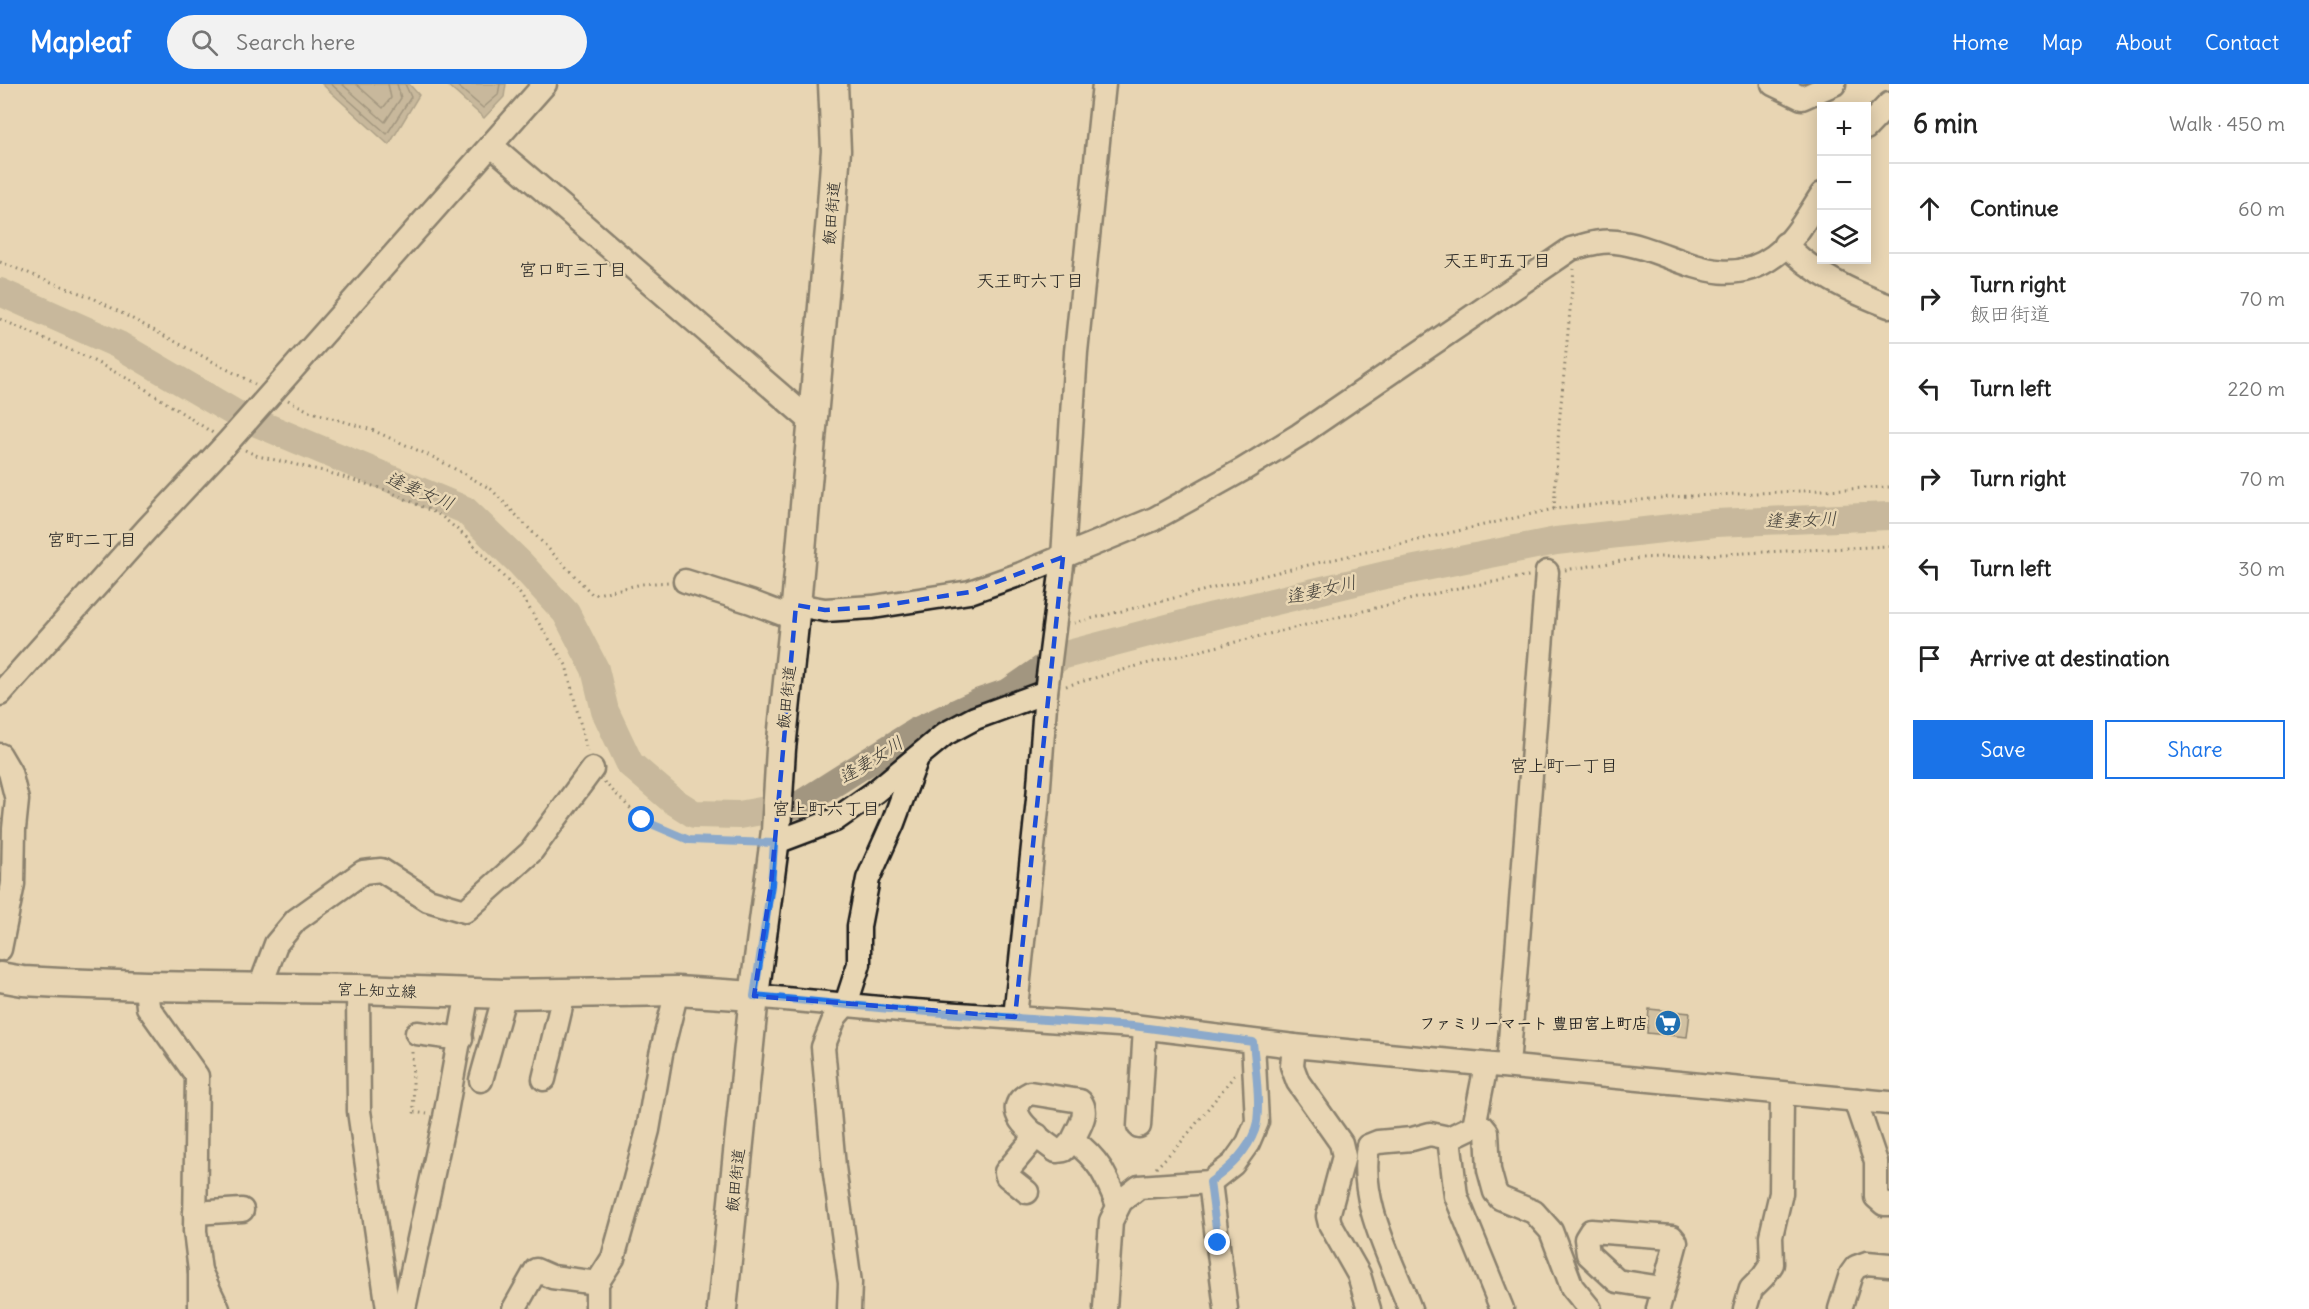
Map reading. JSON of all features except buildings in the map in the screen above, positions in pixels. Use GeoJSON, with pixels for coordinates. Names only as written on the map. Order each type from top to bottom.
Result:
{"type":"FeatureCollection","features":[{"type":"Feature","properties":{"kind":"main road","name":"飯田街道"},"geometry":{"type":"LineString","coordinates":[[722,1309],[754,996],[771,885],[781,749],[836,150],[833,84]]}},
{"type":"Feature","properties":{"kind":"main road","name":"宮上知立線"},"geometry":{"type":"LineString","coordinates":[[0,976],[23,981],[146,986],[564,994],[677,991],[754,996]]}},
{"type":"Feature","properties":{"kind":"street"},"geometry":{"type":"LineString","coordinates":[[0,694],[146,530],[233,437],[545,84]]}},
{"type":"Feature","properties":{"kind":"street"},"geometry":{"type":"LineString","coordinates":[[1015,1017],[1038,799],[1046,689],[1063,557],[1076,352],[1104,84]]}},
{"type":"Feature","properties":{"kind":"street"},"geometry":{"type":"LineString","coordinates":[[1773,84],[1802,98],[1834,84]]}},
{"type":"Feature","properties":{"kind":"street"},"geometry":{"type":"LineString","coordinates":[[1871,123],[1889,104]]}},
{"type":"Feature","properties":{"kind":"street"},"geometry":{"type":"LineString","coordinates":[[491,145],[812,422]]}},
{"type":"Feature","properties":{"kind":"street"},"geometry":{"type":"LineString","coordinates":[[684,581],[751,602],[795,611],[873,607],[970,592],[995,585],[1154,519],[1244,469],[1299,435],[1571,249],[1594,242],[1615,241],[1641,246],[1703,269],[1731,273],[1753,268],[1775,256],[1817,200]]}},
{"type":"Feature","properties":{"kind":"street"},"geometry":{"type":"LineString","coordinates":[[1785,244],[1796,255],[1823,274],[1862,296],[1889,306]]}},
{"type":"Feature","properties":{"kind":"street"},"geometry":{"type":"LineString","coordinates":[[1474,1126],[1497,1066],[1547,572]]}},
{"type":"Feature","properties":{"kind":"street"},"geometry":{"type":"LineString","coordinates":[[775,837],[835,820],[875,792],[945,734],[975,717],[1046,689]]}},
{"type":"Feature","properties":{"kind":"street"},"geometry":{"type":"LineString","coordinates":[[0,754],[10,772],[17,801],[13,884],[0,949]]}},
{"type":"Feature","properties":{"kind":"street"},"geometry":{"type":"LineString","coordinates":[[849,1309],[850,1283],[834,1167],[824,1047],[835,1017],[846,1004],[859,964],[859,926],[864,892],[917,758]]}},
{"type":"Feature","properties":{"kind":"street"},"geometry":{"type":"LineString","coordinates":[[260,987],[276,944],[296,920],[363,872],[381,870],[428,900],[465,911],[531,852],[592,769]]}},
{"type":"Feature","properties":{"kind":"street"},"geometry":{"type":"LineString","coordinates":[[146,986],[148,1007],[197,1076],[195,1231],[200,1271],[200,1309]]}},
{"type":"Feature","properties":{"kind":"street"},"geometry":{"type":"LineString","coordinates":[[358,989],[358,1112],[388,1309]]}},
{"type":"Feature","properties":{"kind":"street"},"geometry":{"type":"LineString","coordinates":[[597,1309],[597,1283],[613,1258],[634,1183],[648,1130],[661,1054],[677,991]]}},
{"type":"Feature","properties":{"kind":"street"},"geometry":{"type":"LineString","coordinates":[[404,1309],[461,1039],[468,992]]}},
{"type":"Feature","properties":{"kind":"street"},"geometry":{"type":"LineString","coordinates":[[481,1080],[505,993]]}},
{"type":"Feature","properties":{"kind":"street"},"geometry":{"type":"LineString","coordinates":[[543,1079],[564,994]]}},
{"type":"Feature","properties":{"kind":"street"},"geometry":{"type":"LineString","coordinates":[[754,996],[900,1010],[1145,1028],[1294,1047],[1889,1103]]}},
{"type":"Feature","properties":{"kind":"street"},"geometry":{"type":"LineString","coordinates":[[1139,1126],[1145,1028]]}},
{"type":"Feature","properties":{"kind":"street"},"geometry":{"type":"LineString","coordinates":[[415,1038],[461,1039]]}},
{"type":"Feature","properties":{"kind":"street"},"geometry":{"type":"LineString","coordinates":[[1105,1309],[1111,1221],[1118,1204],[1139,1187],[1210,1182],[1233,1164],[1248,1143],[1255,1130],[1256,1087],[1253,1042]]}},
{"type":"Feature","properties":{"kind":"street"},"geometry":{"type":"LineString","coordinates":[[1294,1047],[1292,1066],[1298,1082],[1341,1143],[1344,1156],[1328,1216],[1330,1224],[1359,1275],[1369,1309]]}},
{"type":"Feature","properties":{"kind":"street"},"geometry":{"type":"LineString","coordinates":[[1029,1093],[1080,1101],[1085,1107],[1085,1112],[1073,1140],[1064,1150],[1056,1150],[1018,1119],[1018,1105],[1023,1097],[1029,1093]]}},
{"type":"Feature","properties":{"kind":"street"},"geometry":{"type":"LineString","coordinates":[[1746,1309],[1751,1289],[1772,1264],[1771,1236],[1781,1192],[1782,1094]]}},
{"type":"Feature","properties":{"kind":"street"},"geometry":{"type":"LineString","coordinates":[[1855,1100],[1876,1162],[1876,1197],[1884,1204],[1889,1204]]}},
{"type":"Feature","properties":{"kind":"street"},"geometry":{"type":"LineString","coordinates":[[1410,1309],[1374,1218],[1367,1181],[1368,1146],[1377,1142],[1412,1139],[1430,1134],[1449,1138],[1474,1126],[1483,1127],[1487,1132],[1489,1170],[1495,1192],[1500,1198],[1534,1212],[1551,1231],[1572,1287],[1590,1309]]}},
{"type":"Feature","properties":{"kind":"street"},"geometry":{"type":"LineString","coordinates":[[1027,1192],[1007,1176],[1006,1172],[1037,1135]]}},
{"type":"Feature","properties":{"kind":"street"},"geometry":{"type":"LineString","coordinates":[[1449,1138],[1456,1196],[1502,1309]]}},
{"type":"Feature","properties":{"kind":"street"},"geometry":{"type":"LineString","coordinates":[[1073,1140],[1092,1155],[1103,1170],[1118,1204]]}},
{"type":"Feature","properties":{"kind":"street"},"geometry":{"type":"LineString","coordinates":[[1210,1182],[1226,1309]]}},
{"type":"Feature","properties":{"kind":"street"},"geometry":{"type":"LineString","coordinates":[[195,1213],[242,1210]]}},
{"type":"Feature","properties":{"kind":"street"},"geometry":{"type":"LineString","coordinates":[[1840,1309],[1851,1274],[1856,1267],[1867,1263],[1889,1265]]}},
{"type":"Feature","properties":{"kind":"street"},"geometry":{"type":"LineString","coordinates":[[514,1309],[536,1270],[552,1277],[597,1283]]}},
{"type":"Feature","properties":{"kind":"street"},"geometry":{"type":"LineString","coordinates":[[200,1271],[218,1309]]}},
{"type":"Feature","properties":{"kind":"path"},"geometry":{"type":"LineString","coordinates":[[1554,509],[1558,425],[1575,270],[1571,249]]}},
{"type":"Feature","properties":{"kind":"path"},"geometry":{"type":"LineString","coordinates":[[0,262],[96,299],[267,398],[372,430],[435,458],[491,489],[593,594],[642,584],[684,581]]}},
{"type":"Feature","properties":{"kind":"path"},"geometry":{"type":"LineString","coordinates":[[0,319],[86,357],[136,383],[233,437],[258,456],[323,471],[386,490],[440,515],[465,536],[520,594],[566,665],[592,769],[642,820],[689,840],[775,837]]}},
{"type":"Feature","properties":{"kind":"path"},"geometry":{"type":"LineString","coordinates":[[1053,633],[1278,572],[1554,509],[1670,497],[1889,487]]}},
{"type":"Feature","properties":{"kind":"path"},"geometry":{"type":"LineString","coordinates":[[1046,689],[1458,588],[1547,572],[1641,558],[1767,550],[1889,546]]}},
{"type":"Feature","properties":{"kind":"path"},"geometry":{"type":"LineString","coordinates":[[415,1038],[414,1112],[445,1117]]}},
{"type":"Feature","properties":{"kind":"path"},"geometry":{"type":"LineString","coordinates":[[1139,1187],[1184,1139],[1240,1067],[1253,1042]]}},
{"type":"Feature","properties":{"kind":"highlighted area"},"geometry":{"type":"Polygon","coordinates":[[[1063,557],[1015,1017],[754,996],[771,885],[796,605],[825,610],[873,607],[970,592],[1063,557]]]}},
{"type":"Feature","properties":{"kind":"water"},"geometry":{"type":"Polygon","coordinates":[[[322,84],[409,84],[419,95],[389,145],[322,84]]]}},
{"type":"Feature","properties":{"kind":"water"},"geometry":{"type":"Polygon","coordinates":[[[446,84],[506,84],[504,97],[484,118],[446,84]]]}},
{"type":"Feature","properties":{"kind":"waterway","name":"逢妻女川"},"geometry":{"type":"LineString","coordinates":[[0,292],[119,345],[238,415],[465,510],[520,563],[566,613],[595,669],[605,711],[630,764],[672,800],[694,814],[739,815],[801,804],[915,732],[980,702],[1009,692],[1061,656],[1213,616],[1385,575],[1556,541],[1715,523],[1889,516]]}},
{"type":"Feature","properties":{"kind":"place","name":"ファミリーマート 豊田宮上町店"},"geometry":{"type":"Point","coordinates":[1668,1023]}},
{"type":"Feature","properties":{"kind":"district","name":"天王町五丁目"},"geometry":{"type":"Point","coordinates":[1497,261]}},
{"type":"Feature","properties":{"kind":"district","name":"宮口町三丁目"},"geometry":{"type":"Point","coordinates":[573,270]}},
{"type":"Feature","properties":{"kind":"district","name":"天王町六丁目"},"geometry":{"type":"Point","coordinates":[1030,281]}},
{"type":"Feature","properties":{"kind":"district","name":"宮町二丁目"},"geometry":{"type":"Point","coordinates":[92,540]}},
{"type":"Feature","properties":{"kind":"district","name":"宮上町一丁目"},"geometry":{"type":"Point","coordinates":[1564,766]}},
{"type":"Feature","properties":{"kind":"district","name":"宮上町六丁目"},"geometry":{"type":"Point","coordinates":[826,809]}},
{"type":"Feature","properties":{"kind":"route"},"geometry":{"type":"LineString","coordinates":[[642,820],[689,840],[774,843],[771,885],[754,996],[900,1010],[1133,1026],[1253,1042],[1257,1105],[1255,1130],[1233,1164],[1210,1182],[1218,1243]]}}]}
